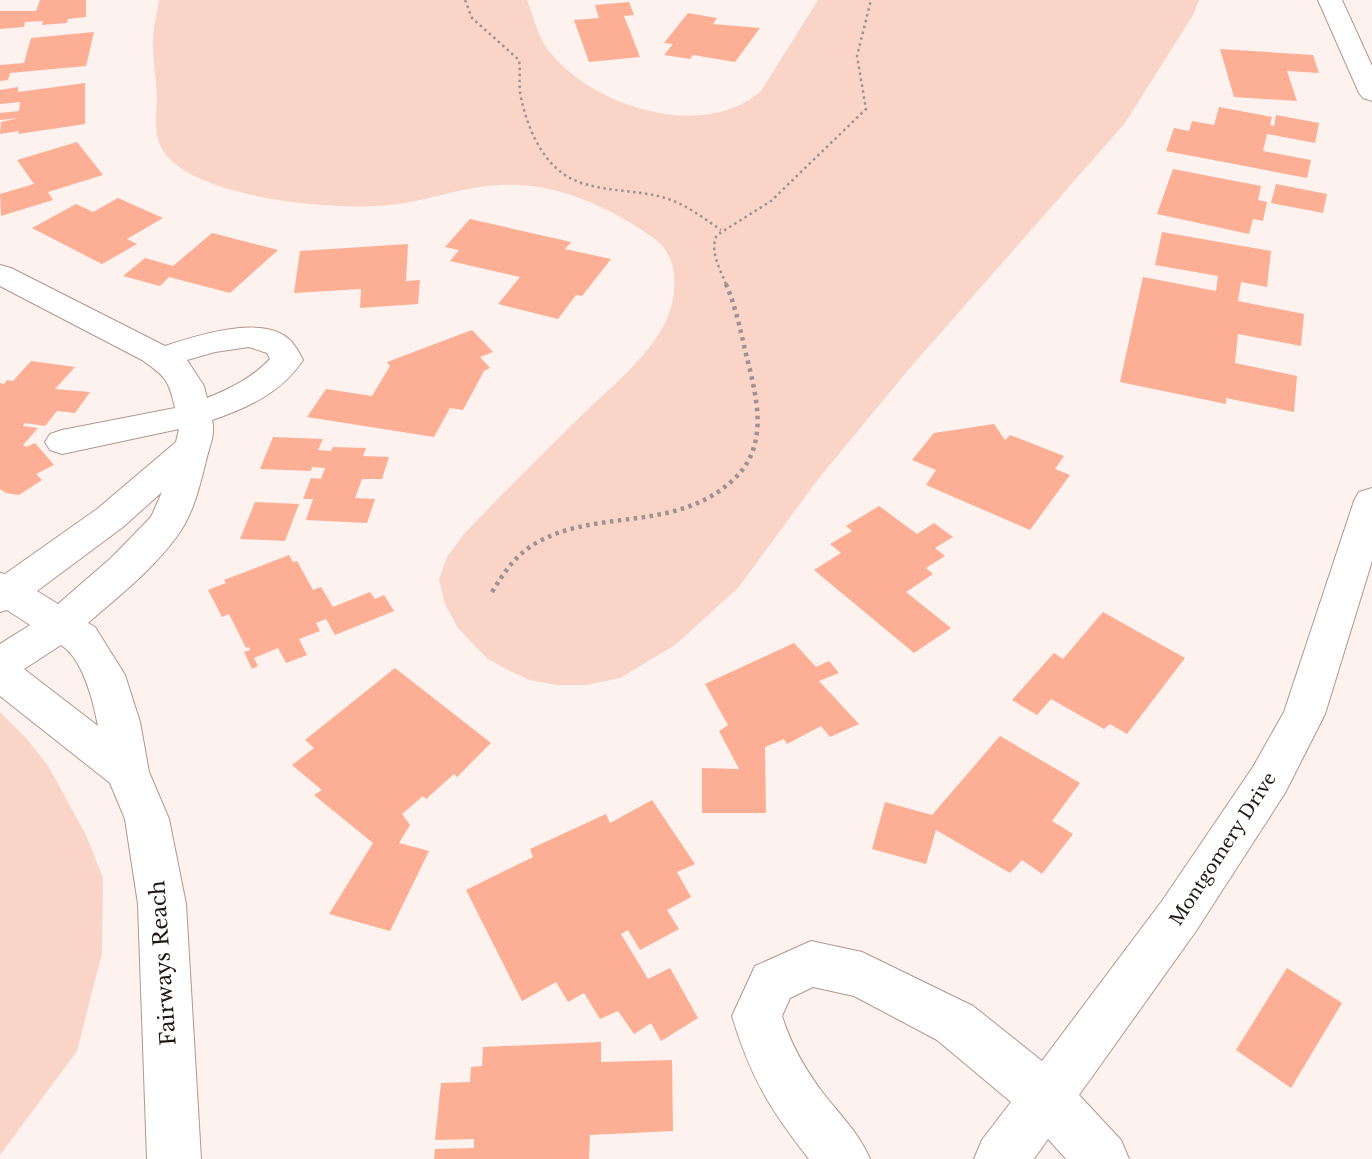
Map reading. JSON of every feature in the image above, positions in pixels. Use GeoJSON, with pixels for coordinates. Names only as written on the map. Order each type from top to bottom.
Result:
{"type":"FeatureCollection","features":[{"type":"Feature","properties":{"kind":"street"},"geometry":{"type":"LineString","coordinates":[[1329,0],[1372,93]]}},
{"type":"Feature","properties":{"kind":"street"},"geometry":{"type":"LineString","coordinates":[[0,274],[176,368],[187,386],[194,430],[181,491],[166,524],[125,568],[60,625],[0,665]]}},
{"type":"Feature","properties":{"kind":"street"},"geometry":{"type":"LineString","coordinates":[[3,592],[110,518],[194,430],[278,374],[287,360],[283,348],[272,340],[253,338],[203,345],[161,358]]}},
{"type":"Feature","properties":{"kind":"street"},"geometry":{"type":"LineString","coordinates":[[62,442],[194,430]]}},
{"type":"Feature","properties":{"kind":"street","name":"Montgomery Drive"},"geometry":{"type":"LineString","coordinates":[[1002,1159],[1179,916],[1269,780],[1304,714],[1372,501]]}},
{"type":"Feature","properties":{"kind":"street","name":"Fairways Reach"},"geometry":{"type":"LineString","coordinates":[[3,592],[81,638],[104,675],[119,722],[127,772],[147,819],[162,904],[174,1159]]}},
{"type":"Feature","properties":{"kind":"street","name":"Fairways Reach"},"geometry":{"type":"LineString","coordinates":[[0,673],[127,772]]}},
{"type":"Feature","properties":{"kind":"street"},"geometry":{"type":"LineString","coordinates":[[843,1159],[804,1111],[770,1058],[757,1016],[772,982],[811,964],[862,975],[955,1023],[1047,1098],[1102,1159]]}},
{"type":"Feature","properties":{"kind":"path"},"geometry":{"type":"LineString","coordinates":[[466,0],[472,18],[519,60],[520,93],[529,122],[541,150],[556,170],[580,185],[656,195],[674,201],[721,230]]}},
{"type":"Feature","properties":{"kind":"path"},"geometry":{"type":"LineString","coordinates":[[492,592],[497,578],[510,563],[530,547],[552,535],[580,526],[656,516],[685,509],[721,492],[745,469],[755,449],[759,424],[754,387],[737,310],[715,254],[714,238],[721,230],[755,214],[771,201],[866,109],[857,56],[871,0]]}},
{"type":"Feature","properties":{"kind":"shaded area"},"geometry":{"type":"Polygon","coordinates":[[[159,0],[527,0],[544,44],[567,70],[592,88],[619,101],[649,111],[680,115],[709,114],[737,106],[761,91],[818,0],[1199,0],[1193,15],[1125,123],[909,369],[819,478],[738,588],[675,645],[620,678],[586,685],[556,685],[530,680],[488,659],[458,628],[445,604],[439,580],[447,557],[464,534],[625,375],[655,340],[668,317],[674,294],[673,270],[664,248],[656,240],[609,211],[574,196],[538,187],[485,186],[406,203],[336,206],[266,198],[200,179],[176,165],[161,147],[157,136],[153,45],[159,0]]]}},
{"type":"Feature","properties":{"kind":"shaded area"},"geometry":{"type":"Polygon","coordinates":[[[0,712],[27,739],[48,766],[86,835],[103,878],[102,953],[77,1051],[0,1155],[0,712]]]}},
{"type":"Feature","properties":{"kind":"building"},"geometry":{"type":"Polygon","coordinates":[[[40,0],[86,0],[86,17],[68,19],[67,23],[42,25],[43,21],[25,22],[24,27],[0,29],[0,11],[36,11],[40,0]]]}},
{"type":"Feature","properties":{"kind":"building"},"geometry":{"type":"Polygon","coordinates":[[[629,2],[634,15],[624,16],[640,57],[589,62],[574,20],[599,18],[595,5],[629,2]]]}},
{"type":"Feature","properties":{"kind":"building"},"geometry":{"type":"Polygon","coordinates":[[[688,13],[717,18],[713,24],[760,28],[735,62],[693,55],[690,59],[664,55],[673,44],[664,43],[688,13]]]}},
{"type":"Feature","properties":{"kind":"building"},"geometry":{"type":"Polygon","coordinates":[[[94,32],[86,66],[10,73],[8,80],[0,81],[0,65],[24,63],[31,38],[94,32]]]}},
{"type":"Feature","properties":{"kind":"building"},"geometry":{"type":"Polygon","coordinates":[[[1220,49],[1313,55],[1319,73],[1287,71],[1297,101],[1234,97],[1220,49]]]}},
{"type":"Feature","properties":{"kind":"building"},"geometry":{"type":"Polygon","coordinates":[[[85,83],[85,124],[18,134],[19,131],[0,134],[1,122],[19,118],[0,120],[0,113],[19,111],[20,102],[0,104],[0,90],[18,87],[18,92],[85,83]]]}},
{"type":"Feature","properties":{"kind":"building"},"geometry":{"type":"Polygon","coordinates":[[[1219,107],[1272,117],[1270,125],[1274,126],[1276,115],[1319,123],[1315,143],[1267,134],[1263,151],[1311,160],[1307,178],[1166,151],[1174,128],[1189,131],[1192,121],[1214,125],[1219,107]]]}},
{"type":"Feature","properties":{"kind":"building"},"geometry":{"type":"Polygon","coordinates":[[[77,142],[103,175],[48,192],[53,200],[1,216],[0,194],[34,184],[17,160],[77,142]]]}},
{"type":"Feature","properties":{"kind":"building"},"geometry":{"type":"Polygon","coordinates":[[[1173,169],[1261,186],[1258,200],[1267,202],[1263,221],[1253,219],[1249,234],[1157,214],[1173,169]]]}},
{"type":"Feature","properties":{"kind":"building"},"geometry":{"type":"Polygon","coordinates":[[[1276,184],[1327,194],[1323,213],[1271,203],[1276,184]]]}},
{"type":"Feature","properties":{"kind":"building"},"geometry":{"type":"Polygon","coordinates":[[[118,198],[163,218],[127,239],[137,244],[102,264],[32,228],[76,204],[93,212],[118,198]]]}},
{"type":"Feature","properties":{"kind":"building"},"geometry":{"type":"Polygon","coordinates":[[[470,219],[571,242],[565,249],[611,259],[582,296],[576,295],[558,319],[498,304],[520,277],[450,261],[459,250],[445,247],[470,219]]]}},
{"type":"Feature","properties":{"kind":"building"},"geometry":{"type":"Polygon","coordinates":[[[1162,232],[1271,251],[1267,287],[1241,282],[1238,301],[1304,314],[1301,346],[1238,334],[1235,363],[1297,376],[1294,412],[1226,398],[1226,404],[1120,382],[1143,277],[1216,291],[1218,276],[1155,265],[1162,232]]]}},
{"type":"Feature","properties":{"kind":"building"},"geometry":{"type":"Polygon","coordinates":[[[212,233],[278,250],[230,293],[169,277],[160,286],[123,276],[145,258],[173,266],[212,233]]]}},
{"type":"Feature","properties":{"kind":"building"},"geometry":{"type":"Polygon","coordinates":[[[408,244],[406,281],[420,280],[418,304],[360,308],[361,289],[294,293],[300,251],[408,244]]]}},
{"type":"Feature","properties":{"kind":"building"},"geometry":{"type":"Polygon","coordinates":[[[472,330],[493,352],[480,357],[490,368],[484,371],[463,410],[450,408],[434,437],[307,417],[326,389],[372,396],[390,366],[387,362],[472,330]]]}},
{"type":"Feature","properties":{"kind":"building"},"geometry":{"type":"Polygon","coordinates":[[[31,361],[75,367],[55,389],[90,392],[75,413],[57,411],[45,426],[25,423],[23,426],[38,428],[23,445],[26,447],[35,443],[54,465],[36,474],[42,480],[19,495],[0,489],[0,383],[13,381],[31,361]]]}},
{"type":"Feature","properties":{"kind":"building"},"geometry":{"type":"Polygon","coordinates":[[[994,424],[1005,440],[1010,435],[1064,456],[1055,469],[1070,475],[1030,530],[926,485],[936,470],[912,460],[934,433],[994,424]]]}},
{"type":"Feature","properties":{"kind":"building"},"geometry":{"type":"Polygon","coordinates":[[[273,437],[323,439],[318,450],[331,451],[333,447],[366,448],[363,456],[389,457],[382,479],[362,479],[355,498],[375,499],[367,523],[306,520],[313,499],[303,499],[311,478],[321,479],[325,468],[312,467],[311,471],[260,469],[273,437]]]}},
{"type":"Feature","properties":{"kind":"building"},"geometry":{"type":"Polygon","coordinates":[[[255,502],[299,504],[285,541],[240,539],[255,502]]]}},
{"type":"Feature","properties":{"kind":"building"},"geometry":{"type":"Polygon","coordinates":[[[879,506],[917,534],[934,523],[953,537],[935,548],[945,556],[926,568],[933,574],[906,592],[951,628],[914,653],[814,570],[841,553],[830,544],[852,531],[846,526],[879,506]]]}},
{"type":"Feature","properties":{"kind":"building"},"geometry":{"type":"Polygon","coordinates":[[[289,555],[293,562],[297,561],[313,590],[321,587],[333,607],[370,592],[375,599],[384,595],[394,611],[335,635],[326,619],[316,623],[320,631],[299,639],[307,655],[286,663],[278,648],[254,658],[258,666],[252,669],[244,652],[250,650],[249,647],[246,648],[229,614],[222,617],[208,590],[226,583],[224,580],[289,555]]]}},
{"type":"Feature","properties":{"kind":"building"},"geometry":{"type":"Polygon","coordinates":[[[1103,612],[1185,658],[1127,734],[1110,724],[1104,729],[1051,699],[1037,715],[1012,700],[1054,653],[1063,659],[1103,612]]]}},
{"type":"Feature","properties":{"kind":"building"},"geometry":{"type":"Polygon","coordinates":[[[794,643],[816,667],[829,661],[839,673],[819,681],[859,724],[830,737],[821,726],[787,744],[784,739],[765,747],[766,813],[702,813],[702,768],[739,769],[719,731],[728,725],[705,684],[794,643]]]}},
{"type":"Feature","properties":{"kind":"building"},"geometry":{"type":"Polygon","coordinates":[[[395,668],[491,743],[457,777],[454,774],[426,799],[423,796],[402,814],[410,825],[399,843],[429,851],[390,931],[329,914],[373,843],[314,795],[322,790],[292,765],[314,748],[305,740],[395,668]]]}},
{"type":"Feature","properties":{"kind":"building"},"geometry":{"type":"Polygon","coordinates":[[[1000,736],[1080,783],[1052,821],[1073,834],[1042,874],[1022,860],[1010,873],[936,830],[926,864],[872,849],[885,802],[932,815],[1000,736]]]}},
{"type":"Feature","properties":{"kind":"building"},"geometry":{"type":"Polygon","coordinates":[[[652,800],[695,864],[677,872],[691,897],[667,910],[679,929],[640,950],[628,930],[621,934],[648,979],[670,968],[698,1018],[661,1041],[651,1023],[634,1034],[618,1011],[600,1019],[584,993],[568,1002],[556,982],[522,1001],[466,890],[533,857],[530,849],[606,814],[610,823],[652,800]]]}},
{"type":"Feature","properties":{"kind":"building"},"geometry":{"type":"Polygon","coordinates":[[[1287,968],[1342,1003],[1291,1088],[1236,1050],[1287,968]]]}},
{"type":"Feature","properties":{"kind":"building"},"geometry":{"type":"Polygon","coordinates":[[[601,1042],[601,1062],[672,1060],[673,1131],[590,1135],[589,1159],[434,1159],[435,1149],[474,1148],[474,1139],[435,1140],[441,1083],[470,1082],[471,1067],[482,1066],[483,1047],[601,1042]]]}}]}
